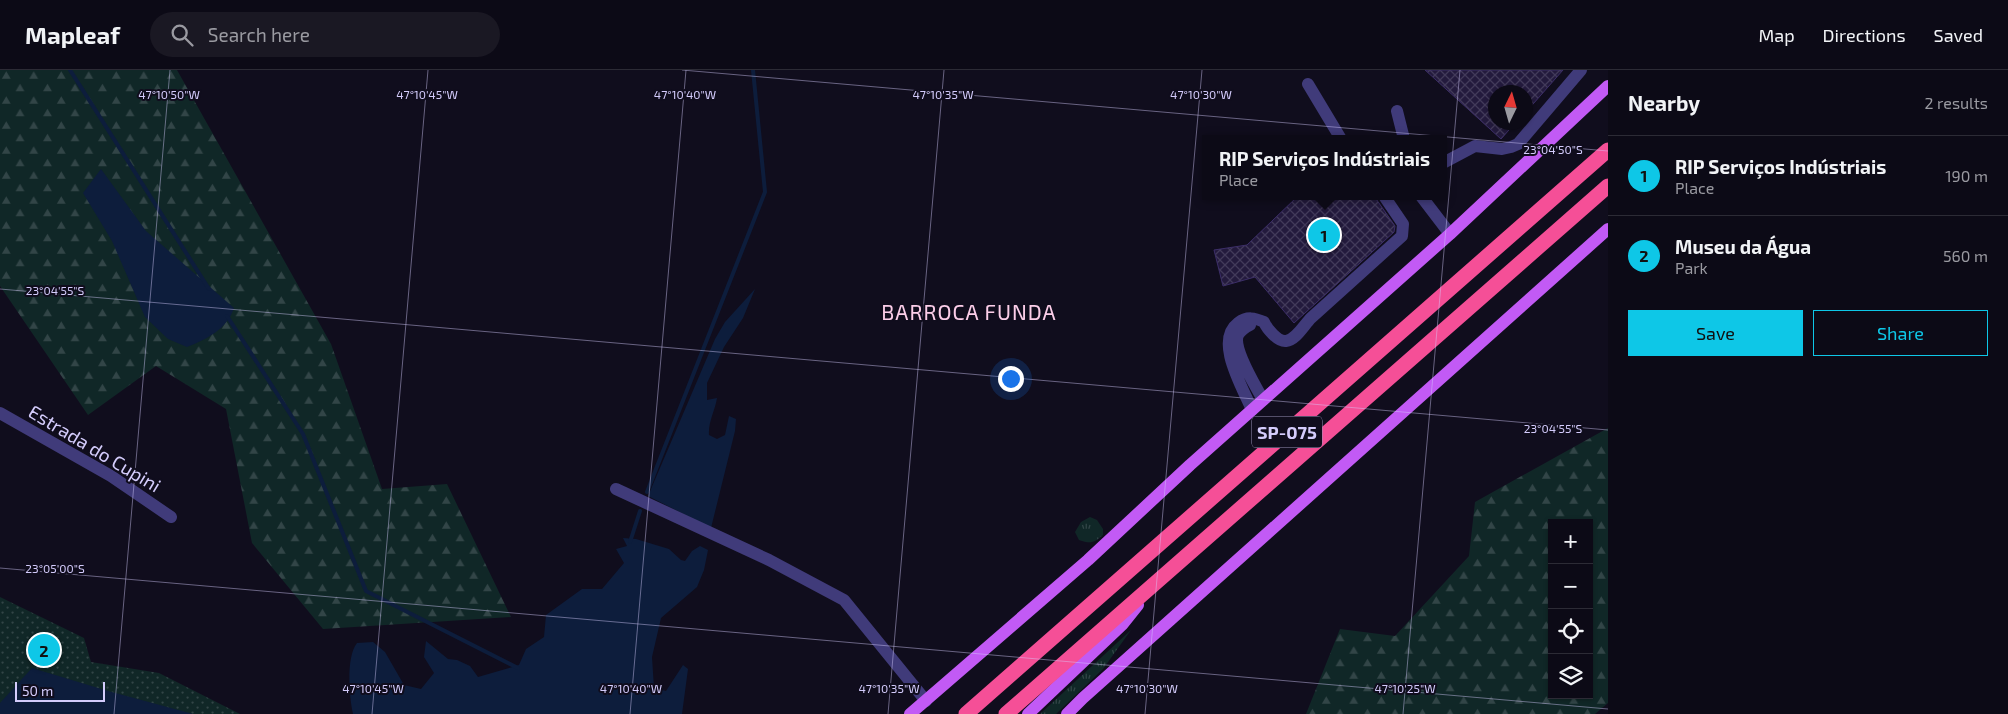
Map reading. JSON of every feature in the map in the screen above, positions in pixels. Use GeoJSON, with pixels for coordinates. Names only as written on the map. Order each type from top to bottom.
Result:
{"type":"FeatureCollection","features":[{"type":"Feature","properties":{"kind":"highway"},"geometry":{"type":"LineString","coordinates":[[1522,227],[1534,210],[1608,138]]}},
{"type":"Feature","properties":{"kind":"highway","name":"SP-075"},"geometry":{"type":"LineString","coordinates":[[966,714],[1608,150]]}},
{"type":"Feature","properties":{"kind":"highway","name":"SP-075"},"geometry":{"type":"LineString","coordinates":[[1006,714],[1608,186]]}},
{"type":"Feature","properties":{"kind":"main road"},"geometry":{"type":"LineString","coordinates":[[910,714],[1088,560],[1252,410],[1450,234],[1608,86]]}},
{"type":"Feature","properties":{"kind":"main road"},"geometry":{"type":"LineString","coordinates":[[1067,714],[1303,500],[1608,230]]}},
{"type":"Feature","properties":{"kind":"main road"},"geometry":{"type":"LineString","coordinates":[[1028,714],[1122,625],[1149,590]]}},
{"type":"Feature","properties":{"kind":"street"},"geometry":{"type":"LineString","coordinates":[[1447,161],[1476,146],[1502,149],[1511,148],[1518,144],[1581,70]]}},
{"type":"Feature","properties":{"kind":"street"},"geometry":{"type":"LineString","coordinates":[[1308,84],[1339,135]]}},
{"type":"Feature","properties":{"kind":"street"},"geometry":{"type":"LineString","coordinates":[[1397,111],[1403,135]]}},
{"type":"Feature","properties":{"kind":"street"},"geometry":{"type":"LineString","coordinates":[[1264,400],[1240,353],[1237,342],[1242,330],[1256,322],[1266,327],[1280,340],[1292,339],[1307,322],[1402,236],[1403,224],[1387,200]]}},
{"type":"Feature","properties":{"kind":"street"},"geometry":{"type":"LineString","coordinates":[[1424,200],[1450,234]]}},
{"type":"Feature","properties":{"kind":"street"},"geometry":{"type":"LineString","coordinates":[[1252,410],[1230,356],[1227,341],[1230,332],[1242,320],[1257,319],[1264,322],[1266,327]]}},
{"type":"Feature","properties":{"kind":"street","name":"Estrada do Cupini"},"geometry":{"type":"LineString","coordinates":[[0,413],[111,476],[170,517]]}},
{"type":"Feature","properties":{"kind":"street"},"geometry":{"type":"LineString","coordinates":[[616,489],[769,560],[844,600],[926,701]]}},
{"type":"Feature","properties":{"kind":"green space"},"geometry":{"type":"Polygon","coordinates":[[[0,70],[177,70],[331,344],[382,489],[447,484],[511,617],[323,629],[252,543],[226,409],[156,366],[88,415],[0,286],[0,70]]]}},
{"type":"Feature","properties":{"kind":"green space"},"geometry":{"type":"Polygon","coordinates":[[[1608,428],[1608,703],[1595,714],[1306,714],[1340,629],[1395,636],[1469,556],[1475,502],[1608,428]]]}},
{"type":"Feature","properties":{"kind":"green space"},"geometry":{"type":"Polygon","coordinates":[[[1090,517],[1097,520],[1103,529],[1103,535],[1092,542],[1079,540],[1075,532],[1081,522],[1090,517]]]}},
{"type":"Feature","properties":{"kind":"green space"},"geometry":{"type":"Polygon","coordinates":[[[0,597],[84,638],[91,662],[159,673],[240,714],[0,714],[0,597]]]}},
{"type":"Feature","properties":{"kind":"green space"},"geometry":{"type":"Polygon","coordinates":[[[1131,630],[1103,669],[1056,714],[1040,714],[1131,630]]]}},
{"type":"Feature","properties":{"kind":"water"},"geometry":{"type":"Polygon","coordinates":[[[101,169],[146,231],[234,308],[227,322],[215,332],[187,347],[168,339],[145,317],[112,241],[83,193],[101,169]]]}},
{"type":"Feature","properties":{"kind":"water"},"geometry":{"type":"Polygon","coordinates":[[[755,289],[743,318],[724,347],[707,383],[707,400],[717,398],[709,435],[717,439],[725,435],[729,416],[736,419],[735,431],[711,528],[648,496],[715,339],[725,322],[755,289]]]}},
{"type":"Feature","properties":{"kind":"water"},"geometry":{"type":"Polygon","coordinates":[[[623,538],[636,539],[669,549],[681,560],[685,561],[692,551],[700,546],[708,550],[704,570],[697,587],[661,618],[652,657],[654,688],[666,691],[683,665],[688,669],[682,714],[353,714],[350,697],[350,667],[351,657],[357,643],[373,642],[385,652],[404,685],[421,689],[434,673],[424,657],[426,641],[448,659],[457,660],[470,666],[478,677],[519,665],[526,649],[544,637],[546,615],[582,589],[602,589],[624,563],[616,549],[627,546],[623,538]]]}},
{"type":"Feature","properties":{"kind":"water"},"geometry":{"type":"Polygon","coordinates":[[[32,668],[193,714],[0,714],[0,703],[32,668]]]}},
{"type":"Feature","properties":{"kind":"building"},"geometry":{"type":"Polygon","coordinates":[[[1425,70],[1563,70],[1533,104],[1533,85],[1488,85],[1488,127],[1425,70]]]}},
{"type":"Feature","properties":{"kind":"building"},"geometry":{"type":"Polygon","coordinates":[[[1491,130],[1509,130],[1501,139],[1491,130]]]}},
{"type":"Feature","properties":{"kind":"building"},"geometry":{"type":"Polygon","coordinates":[[[1294,200],[1377,200],[1395,226],[1394,232],[1294,323],[1255,277],[1223,286],[1214,250],[1247,245],[1294,200]]]}},
{"type":"Feature","properties":{"kind":"waterway"},"geometry":{"type":"LineString","coordinates":[[70,70],[209,289]]}},
{"type":"Feature","properties":{"kind":"waterway"},"geometry":{"type":"LineString","coordinates":[[647,492],[765,192],[753,70]]}},
{"type":"Feature","properties":{"kind":"waterway"},"geometry":{"type":"LineString","coordinates":[[227,316],[303,434],[366,591],[518,668]]}},
{"type":"Feature","properties":{"kind":"waterway"},"geometry":{"type":"LineString","coordinates":[[630,542],[640,511]]}},
{"type":"Feature","properties":{"kind":"place","name":"RIP Serviços Indústriais"},"geometry":{"type":"Point","coordinates":[1324,235]}},
{"type":"Feature","properties":{"kind":"place","name":"Museu da Água"},"geometry":{"type":"Point","coordinates":[44,650]}},
{"type":"Feature","properties":{"kind":"district","name":"BARROCA FUNDA"},"geometry":{"type":"Point","coordinates":[969,311]}}]}
